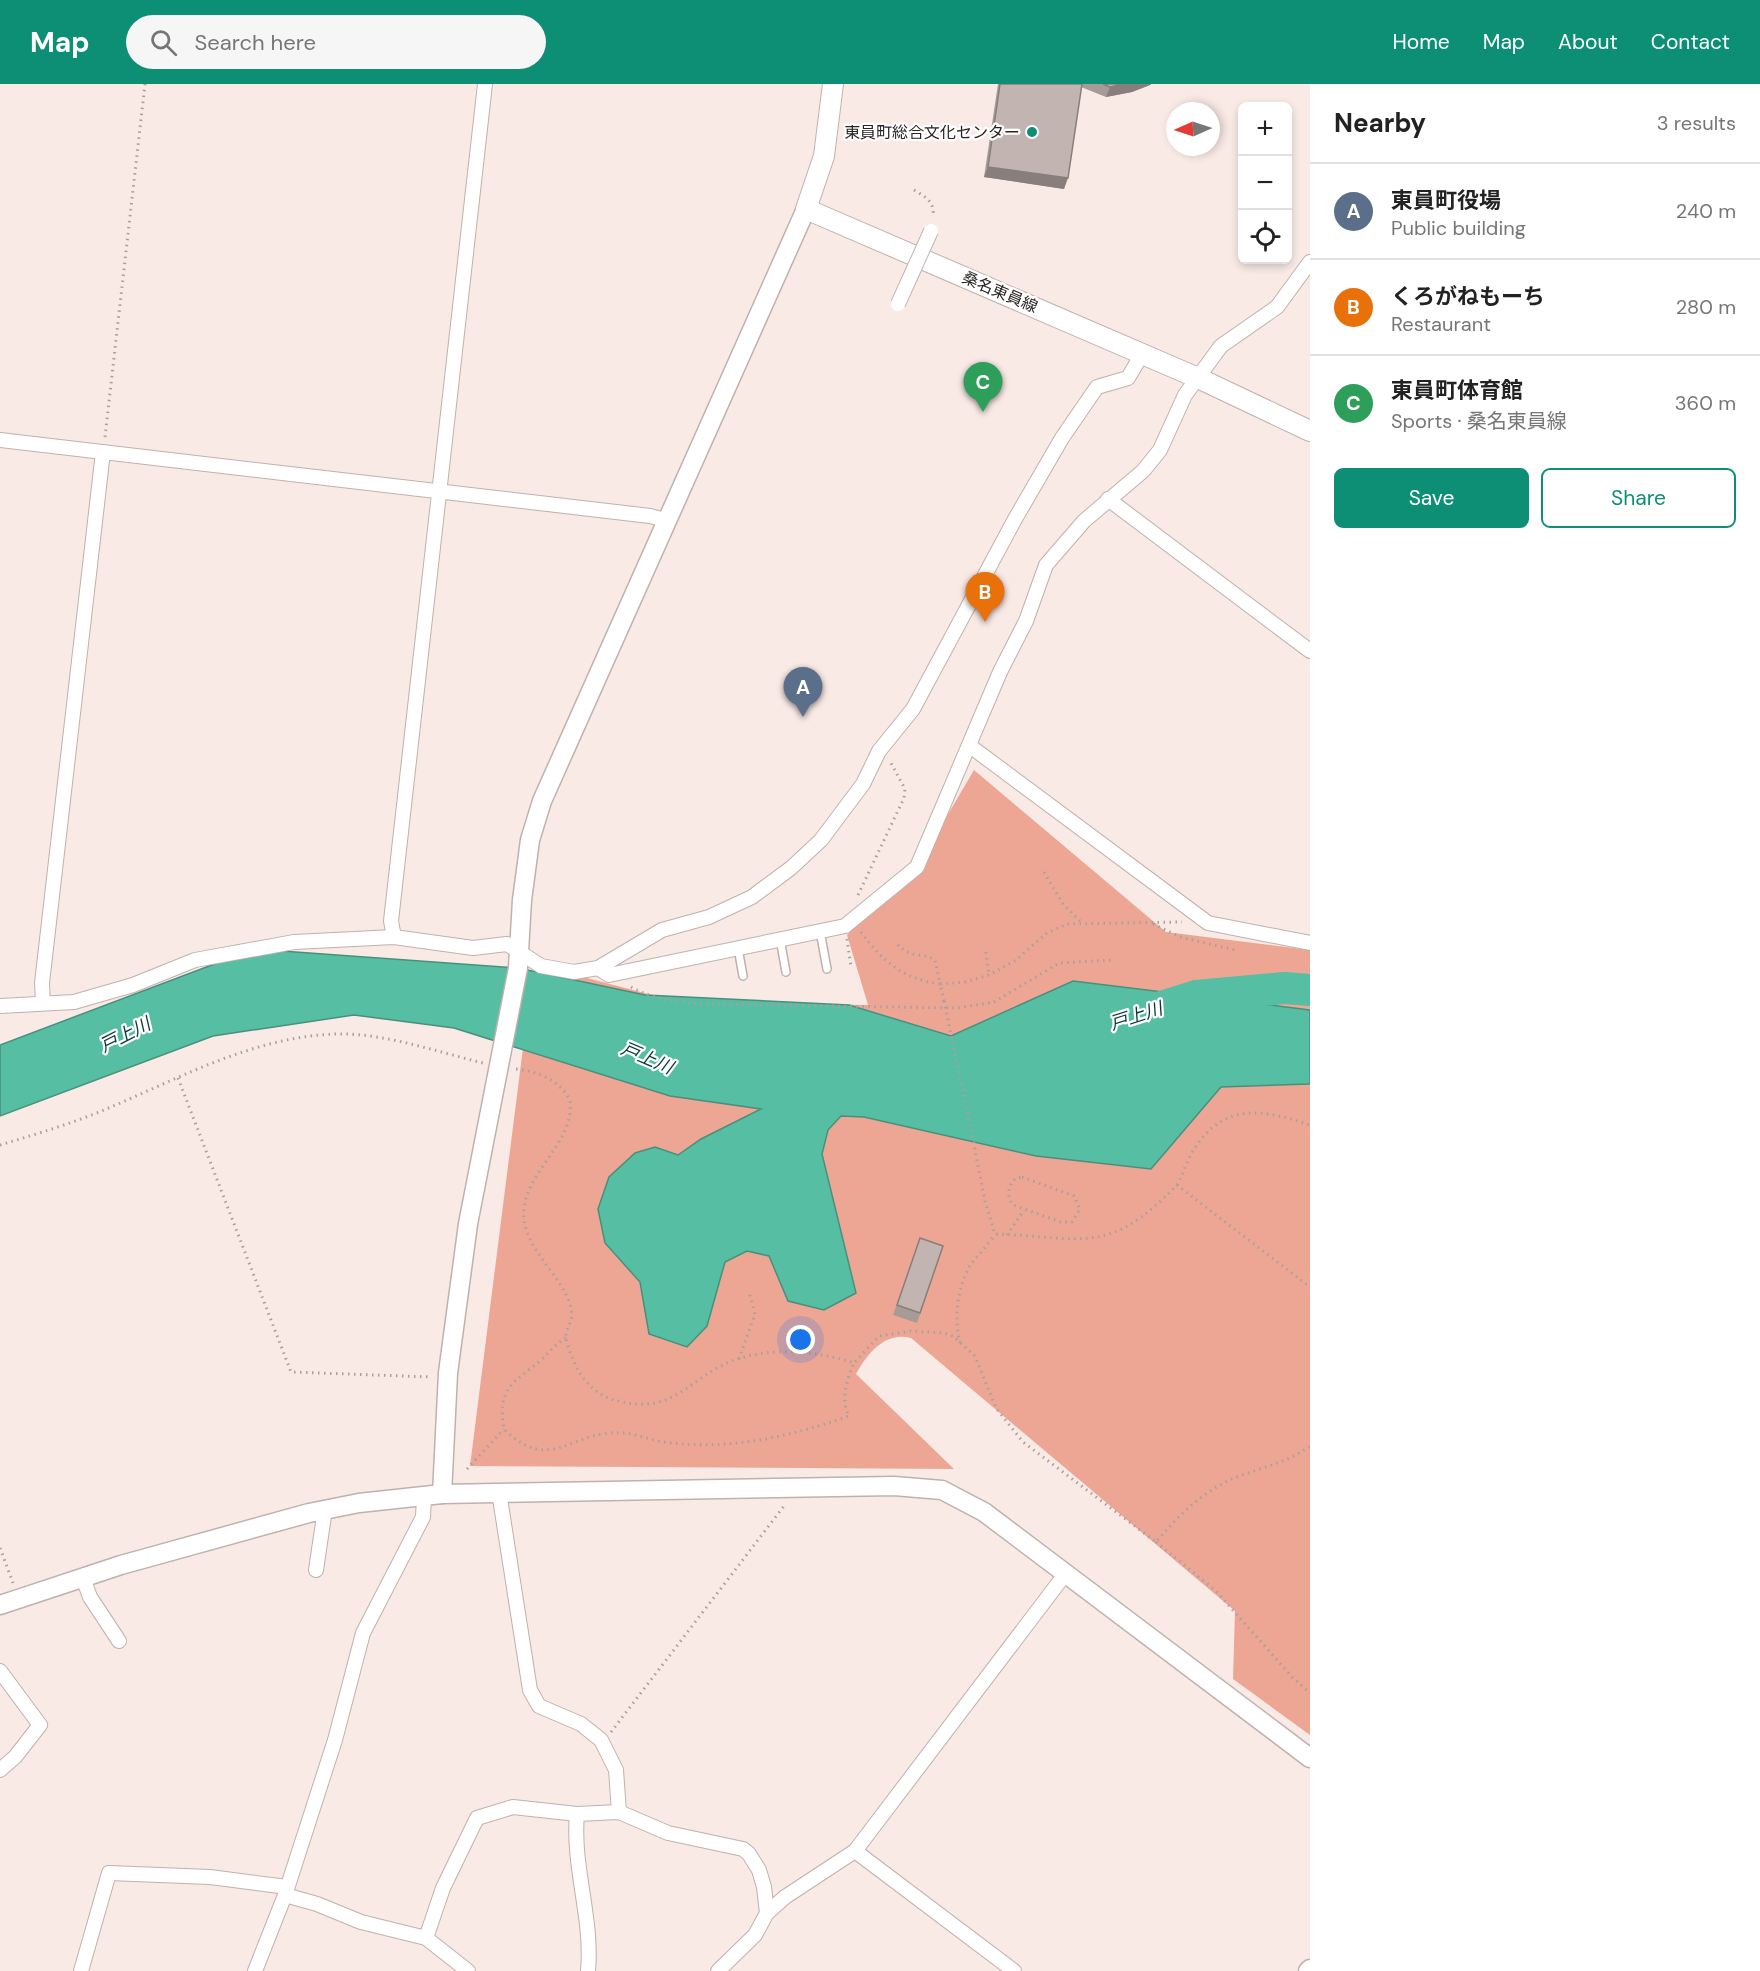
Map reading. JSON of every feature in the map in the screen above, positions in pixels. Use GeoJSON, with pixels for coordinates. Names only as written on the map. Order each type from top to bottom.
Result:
{"type":"FeatureCollection","features":[{"type":"Feature","properties":{"kind":"main road"},"geometry":{"type":"LineString","coordinates":[[806,209],[824,156],[832,84]]}},
{"type":"Feature","properties":{"kind":"main road","name":"桑名東員線"},"geometry":{"type":"LineString","coordinates":[[806,209],[1198,378],[1310,431]]}},
{"type":"Feature","properties":{"kind":"street"},"geometry":{"type":"LineString","coordinates":[[394,937],[391,921],[485,84]]}},
{"type":"Feature","properties":{"kind":"street"},"geometry":{"type":"LineString","coordinates":[[255,1971],[286,1891],[335,1740],[363,1633],[433,1495],[468,1224],[519,960],[522,900],[529,850],[542,801],[665,520],[806,209]]}},
{"type":"Feature","properties":{"kind":"street"},"geometry":{"type":"LineString","coordinates":[[898,304],[931,231]]}},
{"type":"Feature","properties":{"kind":"street"},"geometry":{"type":"LineString","coordinates":[[0,1006],[74,1002],[133,984],[195,960],[294,942],[394,937],[473,948],[507,944],[519,960],[574,972],[603,971],[738,948],[846,926],[917,867],[1000,672],[1026,621],[1046,565],[1084,521],[1143,471],[1161,450],[1185,395],[1221,346],[1277,307],[1310,261]]}},
{"type":"Feature","properties":{"kind":"street"},"geometry":{"type":"LineString","coordinates":[[603,971],[662,930],[709,917],[752,897],[791,868],[821,840],[863,784],[879,751],[913,709],[1015,519],[1062,438],[1097,387],[1128,378],[1142,354]]}},
{"type":"Feature","properties":{"kind":"street"},"geometry":{"type":"LineString","coordinates":[[0,440],[665,520]]}},
{"type":"Feature","properties":{"kind":"street"},"geometry":{"type":"LineString","coordinates":[[43,1003],[42,983],[103,452]]}},
{"type":"Feature","properties":{"kind":"street"},"geometry":{"type":"LineString","coordinates":[[1108,499],[1310,651]]}},
{"type":"Feature","properties":{"kind":"street"},"geometry":{"type":"LineString","coordinates":[[970,746],[1203,920],[1281,939],[1310,943]]}},
{"type":"Feature","properties":{"kind":"street"},"geometry":{"type":"LineString","coordinates":[[0,1605],[204,1540],[325,1509],[433,1495],[499,1492],[911,1486],[942,1491],[984,1512],[1310,1758]]}},
{"type":"Feature","properties":{"kind":"street"},"geometry":{"type":"LineString","coordinates":[[499,1492],[530,1690],[539,1706],[581,1724],[601,1740],[616,1770],[619,1812]]}},
{"type":"Feature","properties":{"kind":"street"},"geometry":{"type":"LineString","coordinates":[[316,1570],[325,1509]]}},
{"type":"Feature","properties":{"kind":"street"},"geometry":{"type":"LineString","coordinates":[[718,1971],[755,1935],[767,1913],[785,1897],[855,1851],[1066,1574]]}},
{"type":"Feature","properties":{"kind":"street"},"geometry":{"type":"LineString","coordinates":[[83,1578],[90,1597],[119,1641]]}},
{"type":"Feature","properties":{"kind":"street"},"geometry":{"type":"LineString","coordinates":[[0,1671],[40,1725],[15,1757],[0,1770]]}},
{"type":"Feature","properties":{"kind":"street"},"geometry":{"type":"LineString","coordinates":[[426,1938],[442,1888],[477,1818],[513,1807],[577,1814],[619,1812],[678,1836],[743,1849],[759,1870],[767,1899],[767,1913]]}},
{"type":"Feature","properties":{"kind":"street"},"geometry":{"type":"LineString","coordinates":[[577,1814],[575,1834],[589,1927],[588,1971]]}},
{"type":"Feature","properties":{"kind":"street"},"geometry":{"type":"LineString","coordinates":[[855,1851],[1014,1971]]}},
{"type":"Feature","properties":{"kind":"street"},"geometry":{"type":"LineString","coordinates":[[81,1971],[108,1873],[210,1877],[286,1891],[361,1922],[426,1938],[468,1971]]}},
{"type":"Feature","properties":{"kind":"lane"},"geometry":{"type":"LineString","coordinates":[[819,931],[827,969]]}},
{"type":"Feature","properties":{"kind":"lane"},"geometry":{"type":"LineString","coordinates":[[780,939],[786,972]]}},
{"type":"Feature","properties":{"kind":"lane"},"geometry":{"type":"LineString","coordinates":[[738,948],[743,976]]}},
{"type":"Feature","properties":{"kind":"path"},"geometry":{"type":"LineString","coordinates":[[103,452],[145,84]]}},
{"type":"Feature","properties":{"kind":"path"},"geometry":{"type":"LineString","coordinates":[[914,190],[929,198],[934,210],[931,231]]}},
{"type":"Feature","properties":{"kind":"path"},"geometry":{"type":"LineString","coordinates":[[1044,872],[1070,914],[1081,922]]}},
{"type":"Feature","properties":{"kind":"path"},"geometry":{"type":"LineString","coordinates":[[940,984],[965,982],[989,975],[1016,960],[1047,933],[1067,924],[1081,922],[1152,924],[1203,920]]}},
{"type":"Feature","properties":{"kind":"path"},"geometry":{"type":"LineString","coordinates":[[1152,924],[1180,938],[1235,951]]}},
{"type":"Feature","properties":{"kind":"path"},"geometry":{"type":"LineString","coordinates":[[847,934],[851,967]]}},
{"type":"Feature","properties":{"kind":"path"},"geometry":{"type":"LineString","coordinates":[[897,944],[911,955],[930,956],[935,960],[985,1201],[995,1234]]}},
{"type":"Feature","properties":{"kind":"path"},"geometry":{"type":"LineString","coordinates":[[986,952],[989,975]]}},
{"type":"Feature","properties":{"kind":"path"},"geometry":{"type":"LineString","coordinates":[[603,971],[645,995],[663,1000],[702,1004],[957,1008],[994,1002],[1059,963],[1112,960]]}},
{"type":"Feature","properties":{"kind":"path"},"geometry":{"type":"LineString","coordinates":[[0,1145],[96,1113],[252,1048],[291,1040],[346,1034],[499,1061],[535,1071],[558,1084],[570,1101],[568,1124],[530,1188],[524,1214],[534,1247],[569,1301],[573,1316],[566,1338],[574,1362],[587,1383],[609,1399],[647,1406],[677,1395],[726,1364],[739,1359],[794,1352],[854,1363]]}},
{"type":"Feature","properties":{"kind":"path"},"geometry":{"type":"LineString","coordinates":[[178,1078],[291,1371],[448,1378]]}},
{"type":"Feature","properties":{"kind":"path"},"geometry":{"type":"LineString","coordinates":[[995,1234],[1077,1241],[1107,1236],[1122,1230],[1153,1210],[1177,1185],[1188,1159],[1208,1131],[1238,1115],[1262,1111],[1310,1125]]}},
{"type":"Feature","properties":{"kind":"path"},"geometry":{"type":"LineString","coordinates":[[1022,1177],[1070,1193],[1077,1199],[1080,1209],[1076,1218],[1067,1223],[1024,1210],[1013,1205],[1009,1198],[1012,1181],[1022,1177]]}},
{"type":"Feature","properties":{"kind":"path"},"geometry":{"type":"LineString","coordinates":[[1177,1185],[1310,1287]]}},
{"type":"Feature","properties":{"kind":"path"},"geometry":{"type":"LineString","coordinates":[[1007,1234],[1024,1210]]}},
{"type":"Feature","properties":{"kind":"path"},"geometry":{"type":"LineString","coordinates":[[961,1345],[957,1323],[964,1280],[970,1266],[995,1234]]}},
{"type":"Feature","properties":{"kind":"path"},"geometry":{"type":"LineString","coordinates":[[739,1359],[755,1314],[749,1292]]}},
{"type":"Feature","properties":{"kind":"path"},"geometry":{"type":"LineString","coordinates":[[566,1338],[556,1343],[546,1356],[509,1385],[502,1405],[504,1429],[526,1447],[542,1451],[551,1450],[597,1435],[623,1433],[663,1442],[690,1444],[734,1445],[766,1440],[849,1416],[845,1402],[846,1382],[854,1363],[879,1336],[895,1333],[944,1333],[975,1356],[996,1408],[1023,1442],[1156,1542],[1216,1591],[1292,1677],[1310,1693]]}},
{"type":"Feature","properties":{"kind":"path"},"geometry":{"type":"LineString","coordinates":[[467,1469],[504,1429]]}},
{"type":"Feature","properties":{"kind":"path"},"geometry":{"type":"LineString","coordinates":[[1156,1542],[1174,1521],[1211,1490],[1233,1479],[1275,1464],[1310,1446]]}},
{"type":"Feature","properties":{"kind":"path"},"geometry":{"type":"LineString","coordinates":[[601,1740],[615,1729],[767,1529],[788,1501],[793,1487]]}},
{"type":"Feature","properties":{"kind":"path"},"geometry":{"type":"LineString","coordinates":[[0,1548],[19,1599]]}},
{"type":"Feature","properties":{"kind":"shaded area"},"geometry":{"type":"Polygon","coordinates":[[[974,770],[1166,932],[1310,950],[1310,1735],[1233,1679],[1235,1611],[911,1338],[893,1338],[885,1341],[871,1352],[856,1374],[954,1469],[470,1466],[525,1032],[541,966],[679,1002],[868,1005],[847,935],[917,867],[974,770]]]}},
{"type":"Feature","properties":{"kind":"water"},"geometry":{"type":"Polygon","coordinates":[[[254,949],[518,968],[645,995],[849,1005],[951,1036],[1073,981],[1310,1010],[1310,1084],[1221,1087],[1151,1169],[1036,1156],[864,1117],[841,1116],[828,1130],[822,1154],[856,1293],[824,1310],[788,1301],[769,1256],[747,1251],[725,1262],[707,1326],[687,1347],[649,1334],[640,1282],[605,1243],[598,1209],[609,1177],[635,1153],[655,1147],[678,1155],[701,1139],[761,1109],[670,1096],[454,1028],[354,1015],[213,1036],[0,1116],[0,1045],[254,949]]]}},
{"type":"Feature","properties":{"kind":"building","name":"東員町総合文化センター"},"geometry":{"type":"Polygon","coordinates":[[[1000,84],[1082,84],[1068,178],[988,167],[1000,84]]]}},
{"type":"Feature","properties":{"kind":"building"},"geometry":{"type":"Polygon","coordinates":[[[1103,84],[1124,84],[1110,87],[1103,84]]]}},
{"type":"Feature","properties":{"kind":"building"},"geometry":{"type":"Polygon","coordinates":[[[920,1238],[943,1246],[920,1313],[897,1305],[920,1238]]]}},
{"type":"Feature","properties":{"kind":"waterway","name":"戸上川"},"geometry":{"type":"LineString","coordinates":[[1155,1009],[1196,996],[1285,988],[1310,990]]}},
{"type":"Feature","properties":{"kind":"place","name":"東員町総合文化センター"},"geometry":{"type":"Point","coordinates":[1032,132]}},
{"type":"Feature","properties":{"kind":"place","name":"東員町体育館"},"geometry":{"type":"Point","coordinates":[983,412]}},
{"type":"Feature","properties":{"kind":"place","name":"くろがねもーち"},"geometry":{"type":"Point","coordinates":[985,622]}},
{"type":"Feature","properties":{"kind":"place","name":"東員町役場"},"geometry":{"type":"Point","coordinates":[803,717]}}]}
